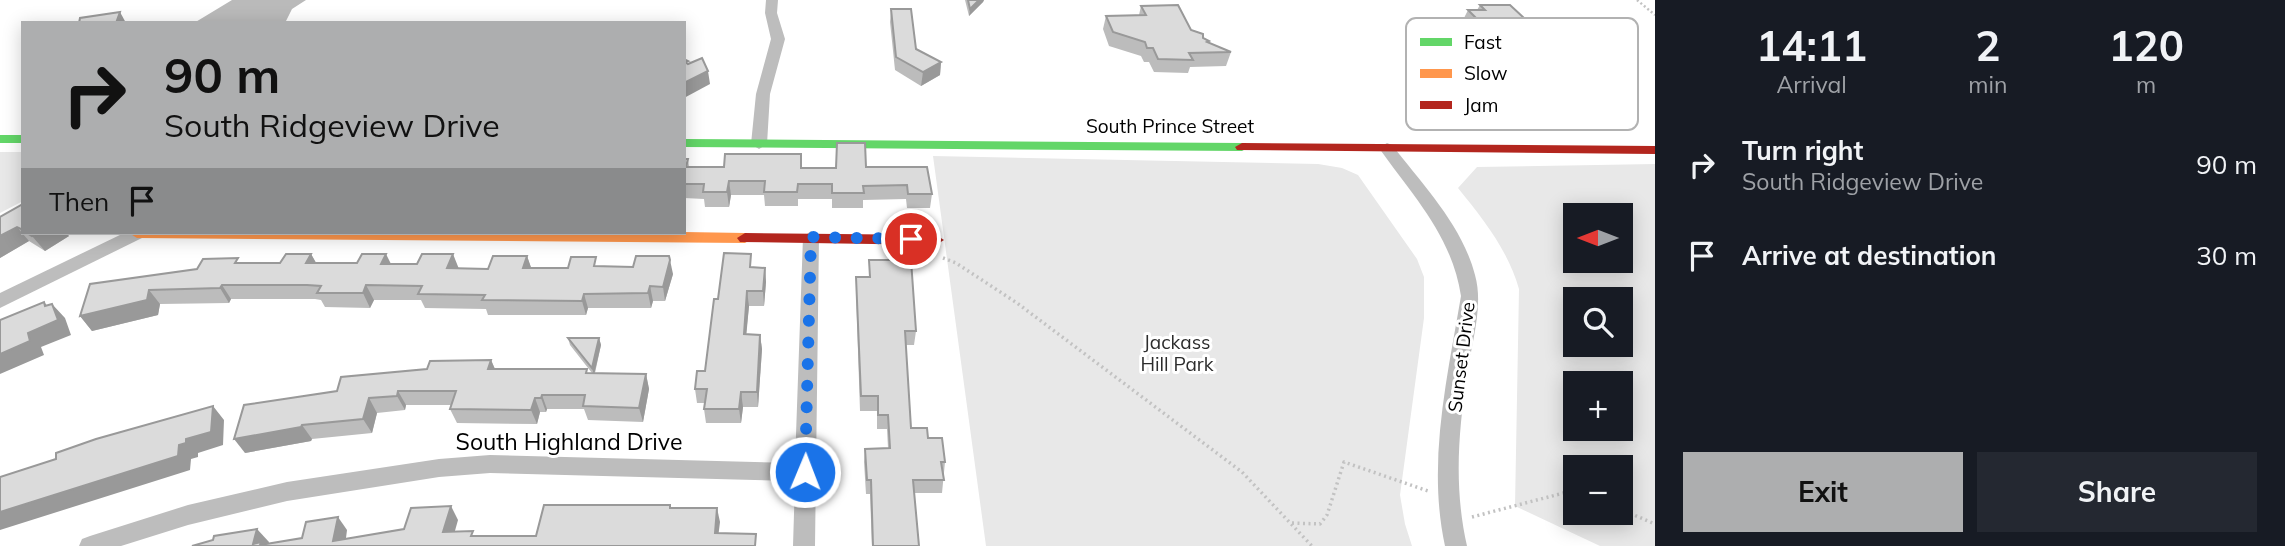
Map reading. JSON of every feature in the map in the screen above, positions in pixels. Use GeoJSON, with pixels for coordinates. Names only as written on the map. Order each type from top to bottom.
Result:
{"type":"FeatureCollection","features":[{"type":"Feature","properties":{"kind":"street"},"geometry":{"type":"LineString","coordinates":[[759,144],[763,94],[778,39],[771,13],[772,0]]}},
{"type":"Feature","properties":{"kind":"street"},"geometry":{"type":"LineString","coordinates":[[0,139],[21,139]]}},
{"type":"Feature","properties":{"kind":"street","name":"South Prince Street"},"geometry":{"type":"LineString","coordinates":[[686,143],[1655,149]]}},
{"type":"Feature","properties":{"kind":"street","name":"Sunset Drive"},"geometry":{"type":"LineString","coordinates":[[1387,148],[1442,225],[1469,275],[1470,296],[1446,471],[1447,499],[1454,540]]}},
{"type":"Feature","properties":{"kind":"street"},"geometry":{"type":"LineString","coordinates":[[0,301],[133,235]]}},
{"type":"Feature","properties":{"kind":"street"},"geometry":{"type":"LineString","coordinates":[[474,235],[936,240]]}},
{"type":"Feature","properties":{"kind":"street"},"geometry":{"type":"LineString","coordinates":[[804,546],[811,237]]}},
{"type":"Feature","properties":{"kind":"street","name":"South Highland Drive"},"geometry":{"type":"LineString","coordinates":[[90,546],[192,514],[267,495],[337,481],[443,467],[490,464],[805,472]]}},
{"type":"Feature","properties":{"kind":"path"},"geometry":{"type":"LineString","coordinates":[[1637,0],[1655,15]]}},
{"type":"Feature","properties":{"kind":"path"},"geometry":{"type":"LineString","coordinates":[[936,240],[938,256],[956,263],[1067,339],[1188,434],[1242,472],[1312,546]]}},
{"type":"Feature","properties":{"kind":"path"},"geometry":{"type":"LineString","coordinates":[[1290,523],[1320,524],[1327,515],[1344,462],[1447,499]]}},
{"type":"Feature","properties":{"kind":"path"},"geometry":{"type":"LineString","coordinates":[[1454,540],[1473,517],[1563,493]]}},
{"type":"Feature","properties":{"kind":"path"},"geometry":{"type":"LineString","coordinates":[[1633,515],[1655,524]]}},
{"type":"Feature","properties":{"kind":"green space"},"geometry":{"type":"Polygon","coordinates":[[[0,152],[21,152],[21,202],[0,213],[0,152]]]}},
{"type":"Feature","properties":{"kind":"green space","name":"Jackass Hill Park"},"geometry":{"type":"Polygon","coordinates":[[[933,156],[1318,164],[1342,168],[1358,175],[1417,259],[1424,277],[1424,318],[1400,495],[1412,546],[986,546],[933,156]]]}},
{"type":"Feature","properties":{"kind":"green space"},"geometry":{"type":"Polygon","coordinates":[[[1655,164],[1655,546],[1600,546],[1515,506],[1519,289],[1501,248],[1458,188],[1477,167],[1655,164]]]}},
{"type":"Feature","properties":{"kind":"shaded area"},"geometry":{"type":"Polygon","coordinates":[[[232,0],[306,0],[292,9],[286,21],[197,21],[232,0]]]}},
{"type":"Feature","properties":{"kind":"building"},"geometry":{"type":"Polygon","coordinates":[[[968,0],[979,0],[970,9],[968,0]]]}},
{"type":"Feature","properties":{"kind":"building"},"geometry":{"type":"Polygon","coordinates":[[[1178,5],[1191,30],[1203,34],[1203,38],[1209,41],[1207,42],[1231,52],[1189,53],[1193,60],[1158,59],[1153,48],[1147,48],[1145,42],[1113,32],[1106,16],[1146,15],[1141,6],[1178,5]]]}},
{"type":"Feature","properties":{"kind":"building"},"geometry":{"type":"Polygon","coordinates":[[[1480,5],[1510,5],[1524,18],[1476,18],[1468,10],[1485,10],[1480,5]]]}},
{"type":"Feature","properties":{"kind":"building"},"geometry":{"type":"Polygon","coordinates":[[[891,9],[911,9],[916,49],[941,62],[923,72],[896,57],[891,9]]]}},
{"type":"Feature","properties":{"kind":"building"},"geometry":{"type":"Polygon","coordinates":[[[120,12],[117,21],[79,21],[80,18],[120,12]]]}},
{"type":"Feature","properties":{"kind":"building"},"geometry":{"type":"Polygon","coordinates":[[[702,58],[708,71],[686,82],[686,63],[702,58]]]}},
{"type":"Feature","properties":{"kind":"building"},"geometry":{"type":"Polygon","coordinates":[[[837,143],[865,143],[866,167],[927,167],[932,194],[908,194],[907,185],[863,186],[864,193],[832,193],[832,184],[798,184],[797,192],[764,192],[765,181],[729,181],[727,192],[703,192],[704,184],[686,184],[686,167],[724,167],[725,154],[801,154],[801,168],[836,168],[837,143]]]}},
{"type":"Feature","properties":{"kind":"building"},"geometry":{"type":"Polygon","coordinates":[[[21,205],[21,229],[17,227],[0,236],[0,217],[21,205]]]}},
{"type":"Feature","properties":{"kind":"building"},"geometry":{"type":"Polygon","coordinates":[[[724,253],[751,254],[750,267],[765,268],[763,291],[747,291],[744,334],[760,335],[757,392],[741,392],[739,409],[704,409],[707,389],[695,389],[697,371],[705,371],[714,299],[718,299],[724,253]]]}},
{"type":"Feature","properties":{"kind":"building"},"geometry":{"type":"Polygon","coordinates":[[[286,254],[311,254],[306,263],[357,263],[362,254],[386,254],[381,264],[417,264],[422,254],[453,254],[447,268],[488,269],[493,256],[527,256],[523,268],[568,268],[571,257],[596,257],[594,266],[633,267],[636,256],[669,256],[670,260],[663,287],[650,286],[648,293],[584,294],[582,301],[482,300],[485,295],[418,294],[422,286],[366,285],[363,293],[317,293],[321,286],[222,285],[220,288],[149,290],[147,300],[80,316],[90,284],[197,269],[203,259],[238,258],[235,263],[280,263],[286,254]]]}},
{"type":"Feature","properties":{"kind":"building"},"geometry":{"type":"Polygon","coordinates":[[[869,260],[911,260],[916,331],[905,331],[911,428],[927,428],[928,438],[942,438],[945,462],[941,462],[944,480],[913,480],[919,546],[873,546],[871,480],[867,480],[865,449],[890,448],[888,415],[878,415],[878,396],[861,396],[856,277],[870,277],[869,260]]]}},
{"type":"Feature","properties":{"kind":"building"},"geometry":{"type":"Polygon","coordinates":[[[44,302],[45,306],[52,304],[58,320],[28,333],[30,341],[0,354],[0,320],[44,302]]]}},
{"type":"Feature","properties":{"kind":"building"},"geometry":{"type":"Polygon","coordinates":[[[568,338],[599,338],[592,368],[568,338]]]}},
{"type":"Feature","properties":{"kind":"building"},"geometry":{"type":"Polygon","coordinates":[[[491,360],[488,369],[587,369],[586,373],[646,374],[639,408],[583,406],[585,395],[542,395],[541,398],[535,398],[531,410],[450,409],[456,391],[398,391],[397,396],[369,398],[363,419],[302,425],[234,439],[244,405],[337,391],[341,377],[427,369],[430,361],[491,360]]]}},
{"type":"Feature","properties":{"kind":"building"},"geometry":{"type":"Polygon","coordinates":[[[213,406],[211,432],[186,439],[186,443],[179,445],[178,456],[0,512],[0,477],[56,459],[56,453],[96,439],[213,406]]]}},
{"type":"Feature","properties":{"kind":"building"},"geometry":{"type":"Polygon","coordinates":[[[544,505],[670,505],[670,508],[717,508],[715,533],[756,534],[755,546],[192,546],[213,540],[214,536],[257,529],[253,544],[302,538],[306,522],[338,517],[333,541],[404,529],[411,508],[451,506],[443,532],[473,531],[471,536],[536,536],[544,505]]]}},
{"type":"Feature","properties":{"kind":"traffic: fast"},"geometry":{"type":"LineString","coordinates":[[0,139],[21,139]]}},
{"type":"Feature","properties":{"kind":"traffic: fast"},"geometry":{"type":"LineString","coordinates":[[686,143],[1242,147]]}},
{"type":"Feature","properties":{"kind":"traffic: slow"},"geometry":{"type":"LineString","coordinates":[[380,235],[745,238]]}},
{"type":"Feature","properties":{"kind":"traffic: jam"},"geometry":{"type":"LineString","coordinates":[[1242,147],[1655,150]]}},
{"type":"Feature","properties":{"kind":"traffic: jam"},"geometry":{"type":"LineString","coordinates":[[745,238],[936,240]]}},
{"type":"Feature","properties":{"kind":"route"},"geometry":{"type":"LineString","coordinates":[[805,472],[811,237],[911,239]]}}]}
